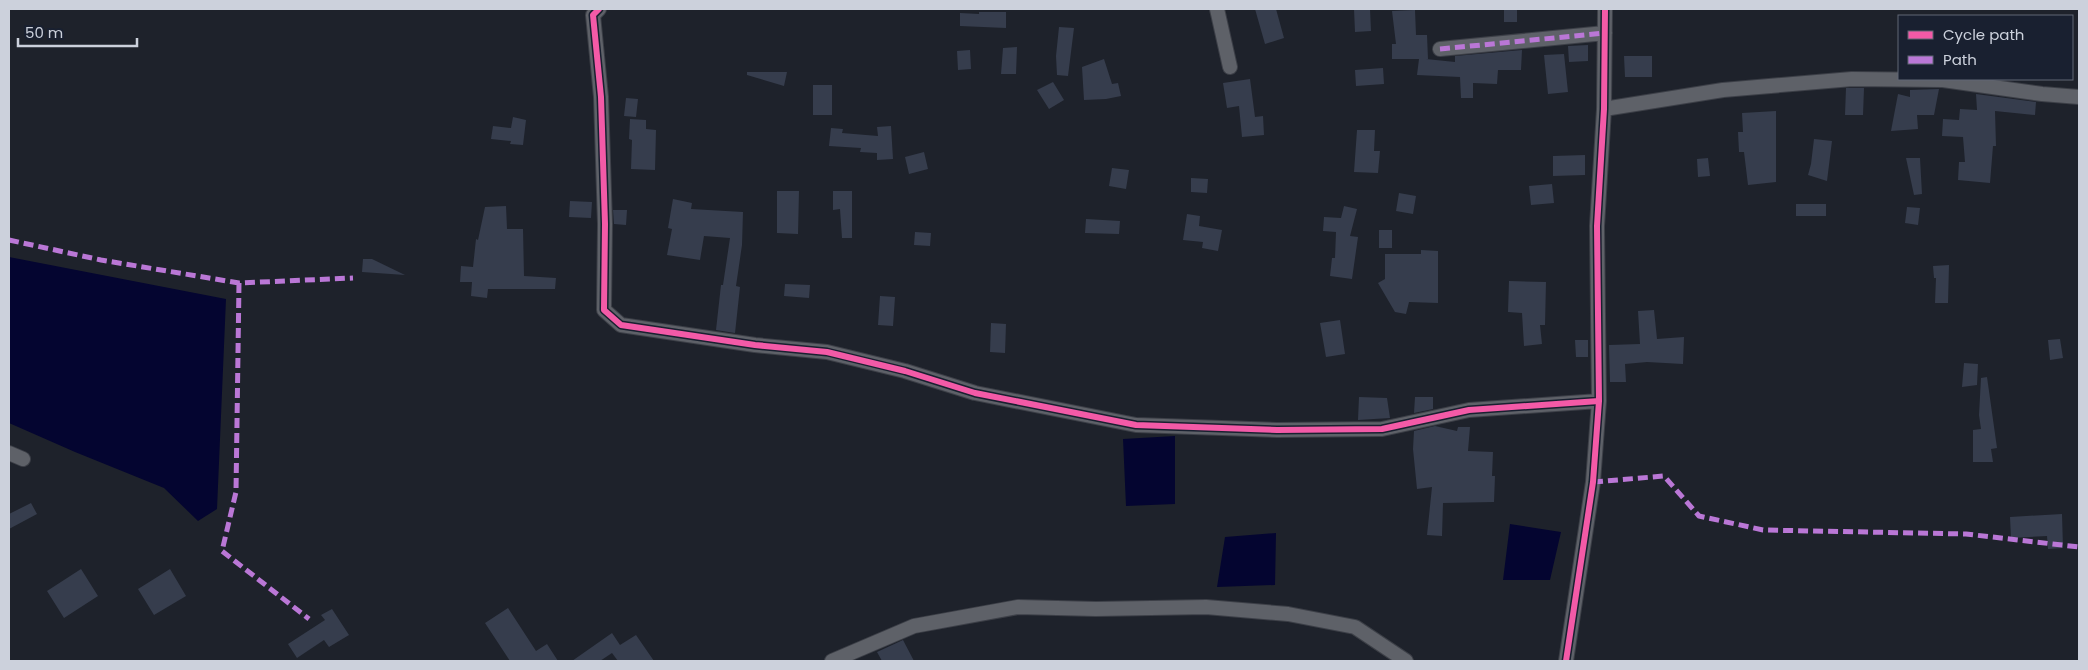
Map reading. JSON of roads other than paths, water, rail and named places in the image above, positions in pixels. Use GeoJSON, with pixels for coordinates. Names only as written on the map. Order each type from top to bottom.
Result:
{"type":"FeatureCollection","features":[{"type":"Feature","properties":{"kind":"street"},"geometry":{"type":"LineString","coordinates":[[599,9],[593,15],[601,97],[605,224],[604,310],[621,325],[755,345],[827,352],[905,371],[975,393],[1136,425],[1278,430],[1382,429],[1469,410],[1599,401]]}},
{"type":"Feature","properties":{"kind":"street"},"geometry":{"type":"LineString","coordinates":[[1217,9],[1230,67]]}},
{"type":"Feature","properties":{"kind":"street"},"geometry":{"type":"LineString","coordinates":[[1566,661],[1593,482],[1599,401],[1596,226],[1604,109],[1605,9]]}},
{"type":"Feature","properties":{"kind":"street"},"geometry":{"type":"LineString","coordinates":[[1440,49],[1605,33]]}},
{"type":"Feature","properties":{"kind":"street"},"geometry":{"type":"LineString","coordinates":[[1604,109],[1723,90],[1852,79],[1898,80]]}},
{"type":"Feature","properties":{"kind":"street"},"geometry":{"type":"LineString","coordinates":[[1943,80],[2042,94],[2079,97]]}},
{"type":"Feature","properties":{"kind":"street"},"geometry":{"type":"LineString","coordinates":[[9,453],[23,459]]}},
{"type":"Feature","properties":{"kind":"street"},"geometry":{"type":"LineString","coordinates":[[832,661],[914,626],[1018,606],[1096,609],[1206,607],[1288,614],[1355,627],[1406,661]]}}]}
